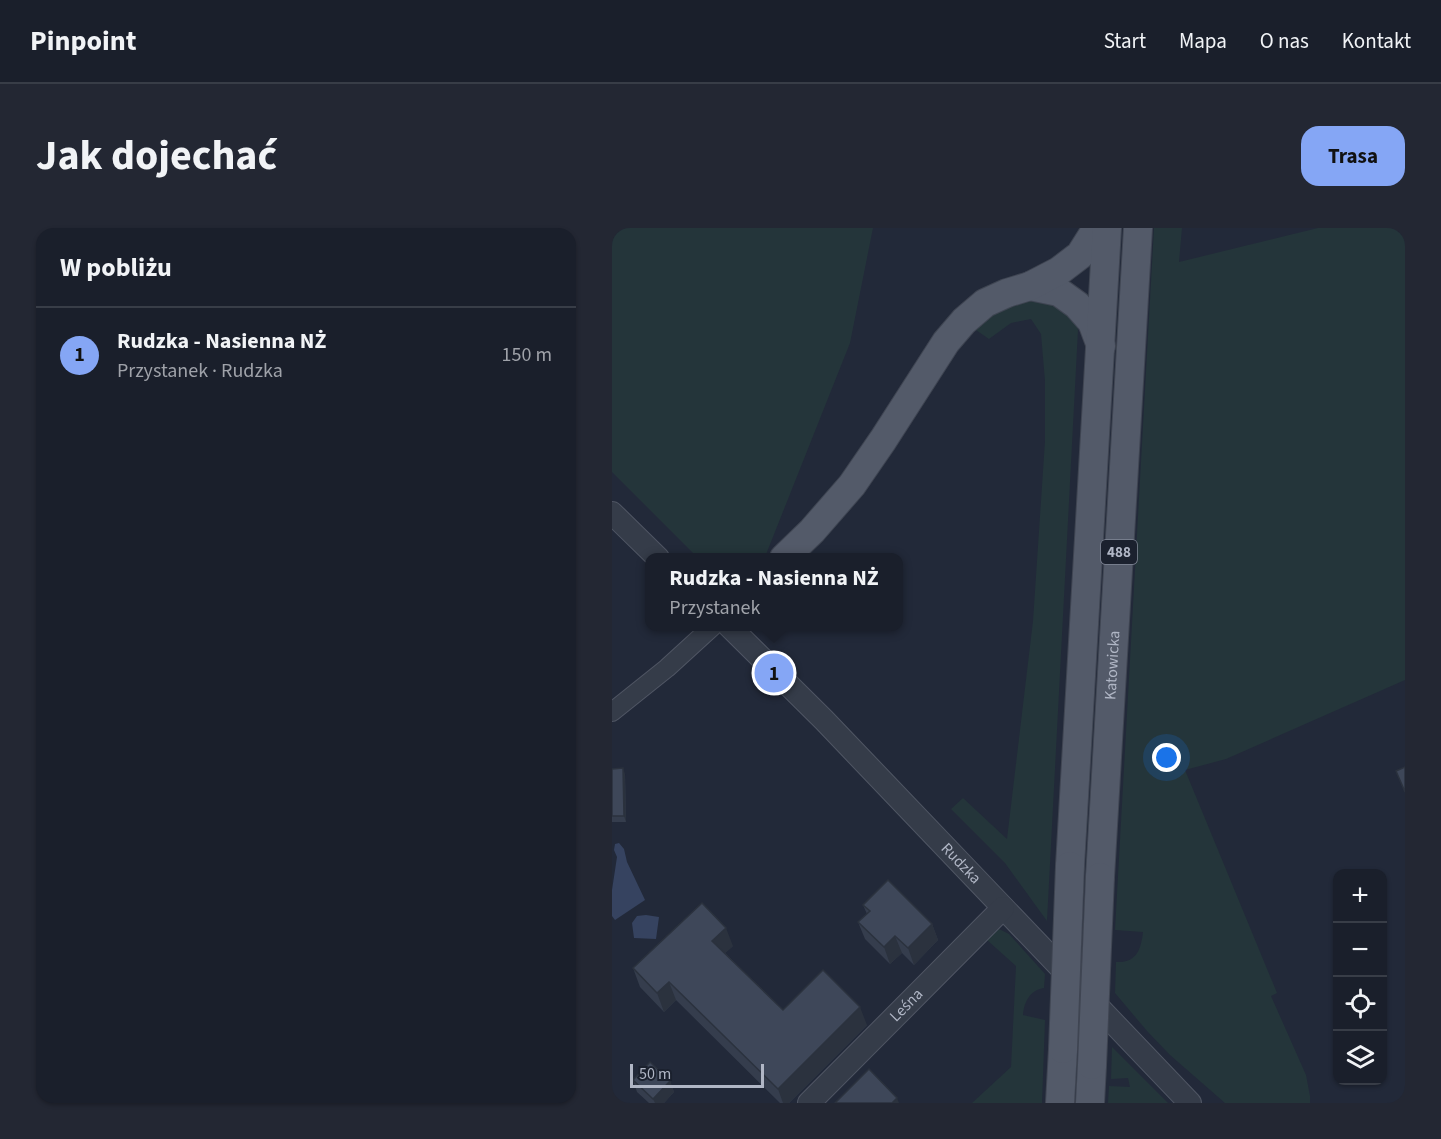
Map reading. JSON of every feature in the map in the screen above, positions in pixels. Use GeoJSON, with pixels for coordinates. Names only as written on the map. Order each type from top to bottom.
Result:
{"type":"FeatureCollection","features":[{"type":"Feature","properties":{"kind":"main road"},"geometry":{"type":"LineString","coordinates":[[789,553],[812,531],[852,485],[946,342],[964,321],[986,303],[1030,286],[1059,271],[1080,255],[1097,228]]}},
{"type":"Feature","properties":{"kind":"main road","name":"Katowicka"},"geometry":{"type":"LineString","coordinates":[[1060,1103],[1070,866],[1107,228]]}},
{"type":"Feature","properties":{"kind":"main road","name":"Katowicka"},"geometry":{"type":"LineString","coordinates":[[1090,1103],[1100,877],[1138,228]]}},
{"type":"Feature","properties":{"kind":"main road"},"geometry":{"type":"LineString","coordinates":[[1030,286],[1059,292],[1077,305],[1092,322],[1101,346]]}},
{"type":"Feature","properties":{"kind":"street"},"geometry":{"type":"LineString","coordinates":[[612,513],[653,553]]}},
{"type":"Feature","properties":{"kind":"street"},"geometry":{"type":"LineString","coordinates":[[612,712],[709,631]]}},
{"type":"Feature","properties":{"kind":"street","name":"Rudzka"},"geometry":{"type":"LineString","coordinates":[[733,631],[824,720],[1190,1103]]}},
{"type":"Feature","properties":{"kind":"street","name":"Leśna"},"geometry":{"type":"LineString","coordinates":[[809,1103],[1003,908]]}},
{"type":"Feature","properties":{"kind":"shaded area"},"geometry":{"type":"Polygon","coordinates":[[[612,228],[873,228],[850,343],[767,553],[693,553],[612,472],[612,228]]]}},
{"type":"Feature","properties":{"kind":"shaded area"},"geometry":{"type":"Polygon","coordinates":[[[1154,228],[1182,228],[1179,262],[1318,228],[1405,228],[1405,680],[1226,759],[1185,770],[1277,993],[1271,996],[1306,1075],[1310,1103],[1225,1103],[1170,1055],[1115,993],[1116,962],[1129,960],[1137,954],[1143,932],[1115,930],[1154,228]]]}},
{"type":"Feature","properties":{"kind":"shaded area"},"geometry":{"type":"Polygon","coordinates":[[[1042,296],[1074,317],[1078,330],[1047,921],[1005,863],[951,809],[963,798],[1007,839],[1033,621],[1045,441],[1045,381],[1041,334],[1031,319],[1011,323],[989,339],[973,328],[994,312],[1042,296]]]}},
{"type":"Feature","properties":{"kind":"shaded area"},"geometry":{"type":"Polygon","coordinates":[[[999,929],[1009,934],[1045,974],[1044,988],[1035,991],[1029,997],[1023,1015],[1045,1020],[1042,1103],[972,1103],[1011,1067],[1016,966],[987,940],[993,931],[999,929]]]}},
{"type":"Feature","properties":{"kind":"shaded area"},"geometry":{"type":"Polygon","coordinates":[[[1112,1047],[1168,1103],[1108,1103],[1109,1086],[1130,1087],[1128,1078],[1111,1079],[1112,1047]]]}},
{"type":"Feature","properties":{"kind":"water"},"geometry":{"type":"Polygon","coordinates":[[[619,843],[624,849],[627,862],[645,900],[615,920],[612,916],[612,890],[617,857],[614,850],[615,844],[619,843]]]}},
{"type":"Feature","properties":{"kind":"water"},"geometry":{"type":"Polygon","coordinates":[[[637,916],[659,917],[656,939],[634,938],[632,923],[637,916]]]}},
{"type":"Feature","properties":{"kind":"building"},"geometry":{"type":"Polygon","coordinates":[[[1405,767],[1405,792],[1396,771],[1405,767]]]}},
{"type":"Feature","properties":{"kind":"building"},"geometry":{"type":"Polygon","coordinates":[[[623,768],[624,816],[612,816],[612,769],[623,768]]]}},
{"type":"Feature","properties":{"kind":"building"},"geometry":{"type":"Polygon","coordinates":[[[888,880],[932,924],[908,948],[895,936],[884,947],[858,922],[870,911],[863,905],[888,880]]]}},
{"type":"Feature","properties":{"kind":"building"},"geometry":{"type":"Polygon","coordinates":[[[702,903],[726,928],[712,941],[783,1010],[823,970],[860,1007],[778,1089],[669,982],[657,993],[633,968],[702,903]]]}},
{"type":"Feature","properties":{"kind":"building"},"geometry":{"type":"Polygon","coordinates":[[[650,1062],[670,1081],[653,1099],[633,1080],[650,1062]]]}},
{"type":"Feature","properties":{"kind":"building"},"geometry":{"type":"Polygon","coordinates":[[[869,1069],[897,1098],[892,1103],[835,1103],[869,1069]]]}},
{"type":"Feature","properties":{"kind":"place","name":"Rudzka - Nasienna NŻ"},"geometry":{"type":"Point","coordinates":[774,673]}}]}
